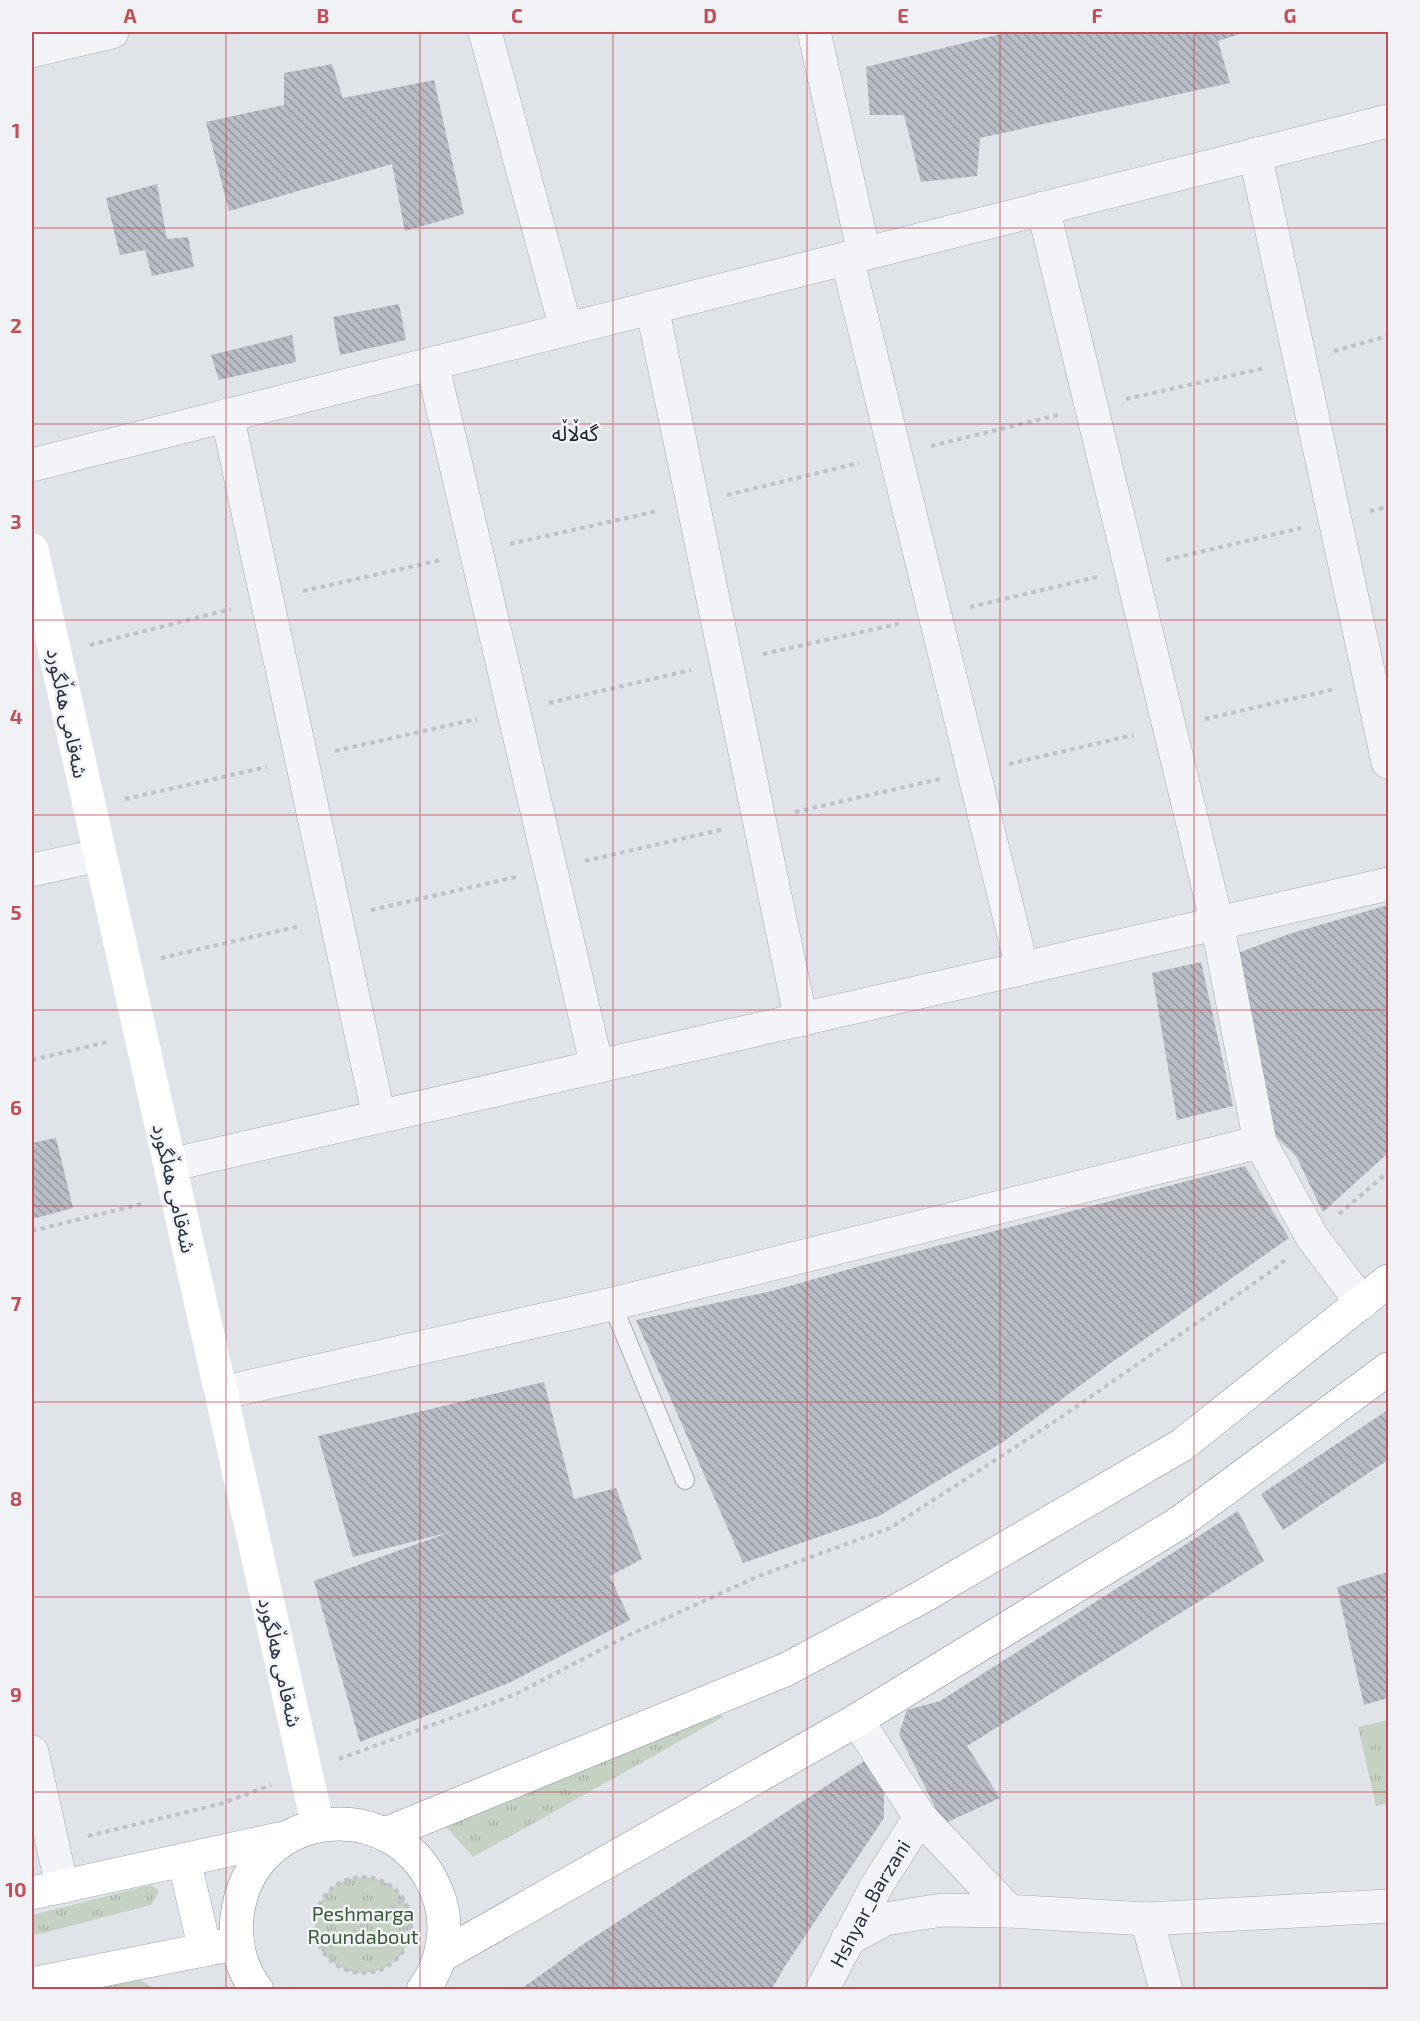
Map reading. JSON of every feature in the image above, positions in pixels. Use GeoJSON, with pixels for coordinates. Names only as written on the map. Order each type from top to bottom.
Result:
{"type":"FeatureCollection","features":[{"type":"Feature","properties":{"kind":"main road","name":"شەقامی ھەڵگورد"},"geometry":{"type":"LineString","coordinates":[[32,549],[42,642],[100,855],[318,1826]]}},
{"type":"Feature","properties":{"kind":"main road"},"geometry":{"type":"LineString","coordinates":[[385,1834],[786,1670],[920,1599],[1182,1445],[1389,1281]]}},
{"type":"Feature","properties":{"kind":"main road"},"geometry":{"type":"LineString","coordinates":[[441,1956],[857,1720],[1179,1523],[1389,1369]]}},
{"type":"Feature","properties":{"kind":"main road"},"geometry":{"type":"LineString","coordinates":[[47,1890],[288,1837],[318,1826],[352,1824],[374,1829],[409,1849],[435,1885],[443,1912],[441,1956],[435,1971],[423,1989]]}},
{"type":"Feature","properties":{"kind":"main road"},"geometry":{"type":"LineString","coordinates":[[257,1989],[243,1966],[238,1943],[236,1928],[240,1897],[264,1857],[288,1837]]}},
{"type":"Feature","properties":{"kind":"main road"},"geometry":{"type":"LineString","coordinates":[[184,1860],[205,1950]]}},
{"type":"Feature","properties":{"kind":"main road"},"geometry":{"type":"LineString","coordinates":[[41,1985],[238,1943]]}},
{"type":"Feature","properties":{"kind":"street"},"geometry":{"type":"LineString","coordinates":[[32,51],[112,32]]}},
{"type":"Feature","properties":{"kind":"street"},"geometry":{"type":"LineString","coordinates":[[485,32],[566,329]]}},
{"type":"Feature","properties":{"kind":"street"},"geometry":{"type":"LineString","coordinates":[[814,32],[856,256],[1022,968]]}},
{"type":"Feature","properties":{"kind":"street"},"geometry":{"type":"LineString","coordinates":[[32,465],[1389,120]]}},
{"type":"Feature","properties":{"kind":"street"},"geometry":{"type":"LineString","coordinates":[[1255,154],[1389,762]]}},
{"type":"Feature","properties":{"kind":"street"},"geometry":{"type":"LineString","coordinates":[[1043,208],[1217,923],[1260,1142],[1312,1237],[1362,1303]]}},
{"type":"Feature","properties":{"kind":"street"},"geometry":{"type":"LineString","coordinates":[[652,307],[801,1020]]}},
{"type":"Feature","properties":{"kind":"street"},"geometry":{"type":"LineString","coordinates":[[432,363],[597,1066]]}},
{"type":"Feature","properties":{"kind":"street"},"geometry":{"type":"LineString","coordinates":[[227,415],[379,1117]]}},
{"type":"Feature","properties":{"kind":"street"},"geometry":{"type":"LineString","coordinates":[[32,870],[100,855]]}},
{"type":"Feature","properties":{"kind":"street"},"geometry":{"type":"LineString","coordinates":[[173,1180],[379,1117],[1389,884]]}},
{"type":"Feature","properties":{"kind":"street"},"geometry":{"type":"LineString","coordinates":[[221,1393],[612,1304],[1260,1142]]}},
{"type":"Feature","properties":{"kind":"street"},"geometry":{"type":"LineString","coordinates":[[857,1720],[920,1817],[1010,1911]]}},
{"type":"Feature","properties":{"kind":"street"},"geometry":{"type":"LineString","coordinates":[[32,1752],[52,1844],[47,1890]]}},
{"type":"Feature","properties":{"kind":"street","name":"Hshyar_Barzani"},"geometry":{"type":"LineString","coordinates":[[822,1989],[876,1887],[920,1817]]}},
{"type":"Feature","properties":{"kind":"street"},"geometry":{"type":"LineString","coordinates":[[847,1940],[885,1919],[942,1910],[1010,1911],[1147,1919],[1389,1906]]}},
{"type":"Feature","properties":{"kind":"street"},"geometry":{"type":"LineString","coordinates":[[1147,1919],[1166,1989]]}},
{"type":"Feature","properties":{"kind":"lane"},"geometry":{"type":"LineString","coordinates":[[612,1304],[685,1480]]}},
{"type":"Feature","properties":{"kind":"path"},"geometry":{"type":"LineString","coordinates":[[1300,360],[1389,336]]}},
{"type":"Feature","properties":{"kind":"path"},"geometry":{"type":"LineString","coordinates":[[32,1060],[140,1034]]}},
{"type":"Feature","properties":{"kind":"path"},"geometry":{"type":"LineString","coordinates":[[52,1844],[220,1804],[514,1695],[629,1635],[759,1576],[890,1528],[1058,1420],[1273,1270],[1389,1172]]}},
{"type":"Feature","properties":{"kind":"path"},"geometry":{"type":"LineString","coordinates":[[32,1231],[173,1180]]}},
{"type":"Feature","properties":{"kind":"path"},"geometry":{"type":"LineString","coordinates":[[373,1877],[390,1884],[404,1899],[410,1913],[411,1930],[405,1950],[392,1964],[373,1972],[357,1973],[340,1968],[322,1952],[315,1931],[316,1914],[323,1897],[335,1885],[351,1878],[373,1877]]}},
{"type":"Feature","properties":{"kind":"path"},"geometry":{"type":"LineString","coordinates":[[322,1952],[404,1899]]}},
{"type":"Feature","properties":{"kind":"green space"},"geometry":{"type":"Polygon","coordinates":[[[713,1709],[723,1717],[473,1857],[441,1821],[713,1709]]]}},
{"type":"Feature","properties":{"kind":"green space"},"geometry":{"type":"Polygon","coordinates":[[[1388,1720],[1388,1803],[1376,1806],[1358,1727],[1388,1720]]]}},
{"type":"Feature","properties":{"kind":"green space","name":"Peshmarga Roundabout"},"geometry":{"type":"Polygon","coordinates":[[[363,1877],[382,1880],[397,1891],[408,1906],[411,1925],[408,1944],[397,1959],[382,1970],[363,1973],[344,1970],[329,1959],[318,1944],[315,1925],[318,1906],[329,1891],[344,1880],[363,1877]]]}},
{"type":"Feature","properties":{"kind":"green space"},"geometry":{"type":"Polygon","coordinates":[[[151,1885],[159,1891],[151,1905],[32,1936],[32,1915],[151,1885]]]}},
{"type":"Feature","properties":{"kind":"green space"},"geometry":{"type":"Polygon","coordinates":[[[137,1978],[155,1989],[92,1990],[114,1980],[137,1978]]]}},
{"type":"Feature","properties":{"kind":"building"},"geometry":{"type":"Polygon","coordinates":[[[1009,32],[1246,32],[1218,41],[1230,83],[980,138],[977,176],[921,182],[904,115],[870,115],[866,67],[1009,32]]]}},
{"type":"Feature","properties":{"kind":"building"},"geometry":{"type":"Polygon","coordinates":[[[332,64],[343,98],[434,80],[464,214],[405,231],[392,164],[229,211],[206,122],[284,105],[284,73],[332,64]]]}},
{"type":"Feature","properties":{"kind":"building"},"geometry":{"type":"Polygon","coordinates":[[[157,184],[167,239],[188,237],[194,267],[152,276],[145,250],[120,255],[106,198],[157,184]]]}},
{"type":"Feature","properties":{"kind":"building"},"geometry":{"type":"Polygon","coordinates":[[[399,304],[406,340],[340,355],[333,317],[399,304]]]}},
{"type":"Feature","properties":{"kind":"building"},"geometry":{"type":"Polygon","coordinates":[[[292,335],[296,362],[219,380],[211,355],[292,335]]]}},
{"type":"Feature","properties":{"kind":"building"},"geometry":{"type":"Polygon","coordinates":[[[1388,905],[1388,1153],[1323,1212],[1296,1156],[1272,1133],[1235,954],[1289,934],[1388,905]]]}},
{"type":"Feature","properties":{"kind":"building"},"geometry":{"type":"Polygon","coordinates":[[[1201,962],[1233,1106],[1177,1120],[1152,973],[1201,962]]]}},
{"type":"Feature","properties":{"kind":"building"},"geometry":{"type":"Polygon","coordinates":[[[56,1138],[73,1208],[32,1219],[32,1143],[56,1138]]]}},
{"type":"Feature","properties":{"kind":"building"},"geometry":{"type":"Polygon","coordinates":[[[1245,1166],[1289,1238],[1003,1442],[879,1516],[743,1563],[636,1320],[768,1292],[1245,1166]]]}},
{"type":"Feature","properties":{"kind":"building"},"geometry":{"type":"Polygon","coordinates":[[[544,1382],[574,1499],[616,1488],[642,1559],[610,1576],[630,1620],[511,1682],[360,1742],[314,1581],[450,1532],[353,1557],[318,1436],[544,1382]]]}},
{"type":"Feature","properties":{"kind":"building"},"geometry":{"type":"Polygon","coordinates":[[[1388,1410],[1388,1460],[1283,1530],[1261,1494],[1388,1410]]]}},
{"type":"Feature","properties":{"kind":"building"},"geometry":{"type":"Polygon","coordinates":[[[1238,1511],[1264,1561],[967,1746],[1000,1798],[943,1824],[899,1734],[907,1710],[940,1701],[1238,1511]]]}},
{"type":"Feature","properties":{"kind":"building"},"geometry":{"type":"Polygon","coordinates":[[[1388,1572],[1388,1698],[1364,1705],[1337,1587],[1388,1572]]]}},
{"type":"Feature","properties":{"kind":"building"},"geometry":{"type":"Polygon","coordinates":[[[869,1758],[884,1785],[884,1818],[772,1989],[521,1989],[585,1943],[869,1758]]]}},
{"type":"Feature","properties":{"kind":"district","name":"گەڵاڵە"},"geometry":{"type":"Point","coordinates":[575,432]}}]}
